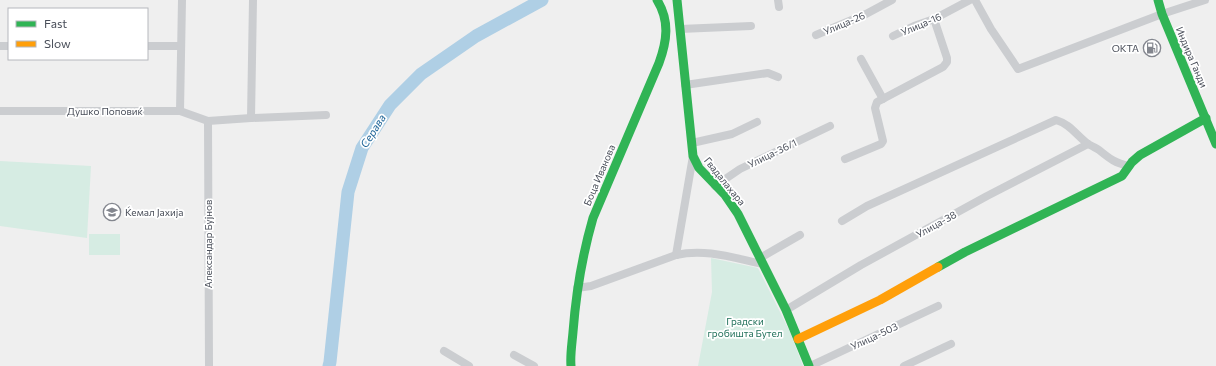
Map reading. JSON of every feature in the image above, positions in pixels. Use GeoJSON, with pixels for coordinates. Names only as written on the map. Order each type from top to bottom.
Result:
{"type":"FeatureCollection","features":[{"type":"Feature","properties":{"kind":"street"},"geometry":{"type":"LineString","coordinates":[[180,111],[182,0]]}},
{"type":"Feature","properties":{"kind":"street"},"geometry":{"type":"LineString","coordinates":[[251,118],[252,0]]}},
{"type":"Feature","properties":{"kind":"street","name":"Боца Иванова"},"geometry":{"type":"LineString","coordinates":[[570,365],[577,288],[582,256],[593,218],[663,51],[667,27],[664,15],[657,0]]}},
{"type":"Feature","properties":{"kind":"street","name":"Гвадалахара"},"geometry":{"type":"LineString","coordinates":[[677,0],[685,85],[694,156],[699,168],[725,195],[738,214],[786,310],[809,366]]}},
{"type":"Feature","properties":{"kind":"street","name":"Улица-26"},"geometry":{"type":"LineString","coordinates":[[816,35],[866,14],[892,0]]}},
{"type":"Feature","properties":{"kind":"street","name":"Улица-16"},"geometry":{"type":"LineString","coordinates":[[893,36],[934,19],[970,0]]}},
{"type":"Feature","properties":{"kind":"street"},"geometry":{"type":"LineString","coordinates":[[975,0],[991,29],[1018,69],[1162,14],[1205,0]]}},
{"type":"Feature","properties":{"kind":"street","name":"Индира Ганди"},"geometry":{"type":"LineString","coordinates":[[1158,0],[1162,14],[1216,144]]}},
{"type":"Feature","properties":{"kind":"street"},"geometry":{"type":"LineString","coordinates":[[664,15],[679,24],[751,26]]}},
{"type":"Feature","properties":{"kind":"street"},"geometry":{"type":"LineString","coordinates":[[845,159],[881,144],[883,141],[875,108],[876,102],[945,65],[948,58],[934,19]]}},
{"type":"Feature","properties":{"kind":"street"},"geometry":{"type":"LineString","coordinates":[[148,46],[181,46]]}},
{"type":"Feature","properties":{"kind":"street"},"geometry":{"type":"LineString","coordinates":[[861,59],[882,99]]}},
{"type":"Feature","properties":{"kind":"street"},"geometry":{"type":"LineString","coordinates":[[685,85],[768,73],[778,77]]}},
{"type":"Feature","properties":{"kind":"street","name":"Душко Поповиќ"},"geometry":{"type":"LineString","coordinates":[[0,111],[180,111],[208,121]]}},
{"type":"Feature","properties":{"kind":"street"},"geometry":{"type":"LineString","coordinates":[[208,121],[326,115]]}},
{"type":"Feature","properties":{"kind":"street"},"geometry":{"type":"LineString","coordinates":[[798,339],[880,300],[965,252],[1122,176],[1140,155],[1206,118]]}},
{"type":"Feature","properties":{"kind":"street"},"geometry":{"type":"LineString","coordinates":[[842,221],[867,206],[1056,120],[1063,122],[1088,144],[1098,149],[1110,159],[1118,164],[1129,166]]}},
{"type":"Feature","properties":{"kind":"street","name":"Александар Бујнов"},"geometry":{"type":"LineString","coordinates":[[208,121],[209,366]]}},
{"type":"Feature","properties":{"kind":"street"},"geometry":{"type":"LineString","coordinates":[[692,142],[732,134],[757,122]]}},
{"type":"Feature","properties":{"kind":"street","name":"Улица-36/1"},"geometry":{"type":"LineString","coordinates":[[715,186],[740,169],[830,126]]}},
{"type":"Feature","properties":{"kind":"street","name":"Улица-38"},"geometry":{"type":"LineString","coordinates":[[786,310],[868,261],[987,196],[1088,144]]}},
{"type":"Feature","properties":{"kind":"street"},"geometry":{"type":"LineString","coordinates":[[676,255],[694,156]]}},
{"type":"Feature","properties":{"kind":"street"},"geometry":{"type":"LineString","coordinates":[[577,288],[603,283],[676,255],[685,253],[705,252],[761,261],[800,235]]}},
{"type":"Feature","properties":{"kind":"street","name":"Улица-503"},"geometry":{"type":"LineString","coordinates":[[809,366],[938,306]]}},
{"type":"Feature","properties":{"kind":"street"},"geometry":{"type":"LineString","coordinates":[[904,366],[951,344]]}},
{"type":"Feature","properties":{"kind":"street"},"geometry":{"type":"LineString","coordinates":[[444,351],[469,366]]}},
{"type":"Feature","properties":{"kind":"street"},"geometry":{"type":"LineString","coordinates":[[514,355],[534,366]]}},
{"type":"Feature","properties":{"kind":"green space"},"geometry":{"type":"Polygon","coordinates":[[[0,161],[91,166],[87,238],[0,226],[0,161]]]}},
{"type":"Feature","properties":{"kind":"green space"},"geometry":{"type":"Polygon","coordinates":[[[89,234],[120,234],[120,255],[89,255],[89,234]]]}},
{"type":"Feature","properties":{"kind":"green space","name":"Градски гробишта Бутел"},"geometry":{"type":"Polygon","coordinates":[[[711,258],[758,268],[790,332],[803,366],[698,366],[712,292],[711,258]]]}},
{"type":"Feature","properties":{"kind":"waterway","name":"Серава"},"geometry":{"type":"LineString","coordinates":[[329,366],[348,192],[362,148],[390,105],[421,74],[476,36],[542,0]]}},
{"type":"Feature","properties":{"kind":"traffic: fast"},"geometry":{"type":"LineString","coordinates":[[571,366],[571,349],[578,289],[593,218],[659,63],[664,47],[666,31],[664,16],[657,0]]}},
{"type":"Feature","properties":{"kind":"traffic: fast"},"geometry":{"type":"LineString","coordinates":[[677,0],[693,156],[699,168],[725,195],[738,214],[786,310],[809,366]]}},
{"type":"Feature","properties":{"kind":"traffic: fast"},"geometry":{"type":"LineString","coordinates":[[1158,0],[1162,14],[1216,144]]}},
{"type":"Feature","properties":{"kind":"traffic: fast"},"geometry":{"type":"LineString","coordinates":[[938,267],[965,252],[1122,176],[1132,162],[1140,155],[1206,118]]}},
{"type":"Feature","properties":{"kind":"traffic: slow"},"geometry":{"type":"LineString","coordinates":[[798,339],[880,300],[938,267]]}},
{"type":"Feature","properties":{"kind":"place","name":"ОКТА"},"geometry":{"type":"Point","coordinates":[1152,48]}},
{"type":"Feature","properties":{"kind":"place","name":"Ќемал Јахија"},"geometry":{"type":"Point","coordinates":[112,212]}}]}
